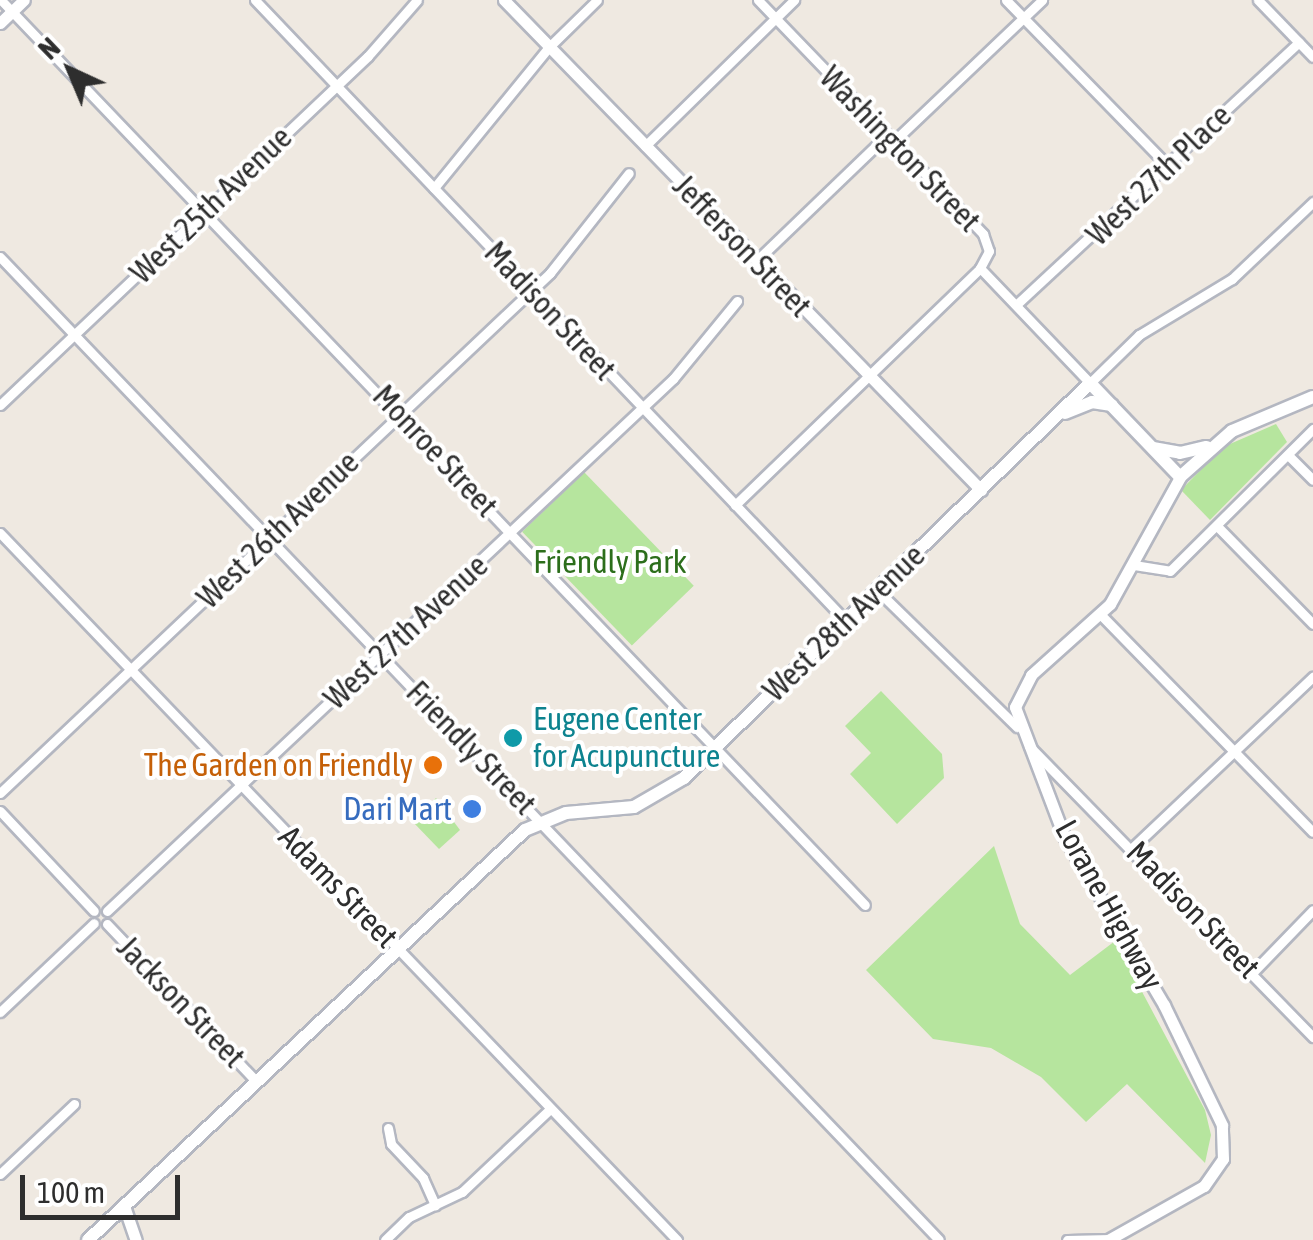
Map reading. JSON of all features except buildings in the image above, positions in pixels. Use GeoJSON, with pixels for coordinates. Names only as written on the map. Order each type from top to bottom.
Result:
{"type":"FeatureCollection","features":[{"type":"Feature","properties":{"kind":"main road","name":"Washington Street"},"geometry":{"type":"LineString","coordinates":[[1090,383],[1180,477]]}},
{"type":"Feature","properties":{"kind":"main road","name":"West 28th Avenue"},"geometry":{"type":"LineString","coordinates":[[88,1240],[503,848],[542,822],[646,802],[717,746],[1090,383]]}},
{"type":"Feature","properties":{"kind":"main road"},"geometry":{"type":"LineString","coordinates":[[1152,447],[1182,453],[1213,444],[1313,397]]}},
{"type":"Feature","properties":{"kind":"main road"},"geometry":{"type":"LineString","coordinates":[[1054,419],[1090,403],[1112,405]]}},
{"type":"Feature","properties":{"kind":"main road"},"geometry":{"type":"LineString","coordinates":[[1180,477],[1213,444]]}},
{"type":"Feature","properties":{"kind":"street","name":"Monroe Street"},"geometry":{"type":"LineString","coordinates":[[2,0],[400,413],[865,905]]}},
{"type":"Feature","properties":{"kind":"street"},"geometry":{"type":"LineString","coordinates":[[0,23],[24,0]]}},
{"type":"Feature","properties":{"kind":"street","name":"Madison Street"},"geometry":{"type":"LineString","coordinates":[[254,0],[846,621]]}},
{"type":"Feature","properties":{"kind":"street","name":"West 25th Avenue"},"geometry":{"type":"LineString","coordinates":[[0,406],[336,86],[417,0]]}},
{"type":"Feature","properties":{"kind":"street","name":"Jefferson Street"},"geometry":{"type":"LineString","coordinates":[[504,0],[981,490]]}},
{"type":"Feature","properties":{"kind":"street"},"geometry":{"type":"LineString","coordinates":[[434,188],[549,47],[597,0]]}},
{"type":"Feature","properties":{"kind":"street","name":"Washington Street"},"geometry":{"type":"LineString","coordinates":[[758,0],[986,237],[988,251],[980,268],[1090,383]]}},
{"type":"Feature","properties":{"kind":"street"},"geometry":{"type":"LineString","coordinates":[[645,146],[794,0]]}},
{"type":"Feature","properties":{"kind":"street"},"geometry":{"type":"LineString","coordinates":[[1006,0],[1169,167]]}},
{"type":"Feature","properties":{"kind":"street"},"geometry":{"type":"LineString","coordinates":[[756,261],[1042,0]]}},
{"type":"Feature","properties":{"kind":"street"},"geometry":{"type":"LineString","coordinates":[[1258,0],[1313,56]]}},
{"type":"Feature","properties":{"kind":"street","name":"West 27th Place"},"geometry":{"type":"LineString","coordinates":[[1016,305],[1169,167],[1299,42]]}},
{"type":"Feature","properties":{"kind":"street","name":"West 26th Avenue"},"geometry":{"type":"LineString","coordinates":[[0,793],[531,290],[629,173]]}},
{"type":"Feature","properties":{"kind":"street","name":"West 28th Avenue"},"geometry":{"type":"LineString","coordinates":[[1090,383],[1139,334],[1232,279],[1313,202]]}},
{"type":"Feature","properties":{"kind":"street","name":"Friendly Street"},"geometry":{"type":"LineString","coordinates":[[0,257],[939,1240]]}},
{"type":"Feature","properties":{"kind":"street"},"geometry":{"type":"LineString","coordinates":[[735,504],[980,268]]}},
{"type":"Feature","properties":{"kind":"street","name":"West 27th Avenue"},"geometry":{"type":"LineString","coordinates":[[107,911],[642,408],[737,301]]}},
{"type":"Feature","properties":{"kind":"street"},"geometry":{"type":"LineString","coordinates":[[1134,564],[1170,571],[1313,429]]}},
{"type":"Feature","properties":{"kind":"street"},"geometry":{"type":"LineString","coordinates":[[1288,455],[1313,480]]}},
{"type":"Feature","properties":{"kind":"street"},"geometry":{"type":"LineString","coordinates":[[1017,726],[1015,707],[1025,682],[1101,615],[1134,564],[1180,477]]}},
{"type":"Feature","properties":{"kind":"street"},"geometry":{"type":"LineString","coordinates":[[1217,526],[1313,624]]}},
{"type":"Feature","properties":{"kind":"street","name":"Adams Street"},"geometry":{"type":"LineString","coordinates":[[0,533],[677,1240]]}},
{"type":"Feature","properties":{"kind":"street"},"geometry":{"type":"LineString","coordinates":[[877,590],[1017,726]]}},
{"type":"Feature","properties":{"kind":"street"},"geometry":{"type":"LineString","coordinates":[[1101,615],[1313,832]]}},
{"type":"Feature","properties":{"kind":"street"},"geometry":{"type":"LineString","coordinates":[[1133,847],[1313,677]]}},
{"type":"Feature","properties":{"kind":"street","name":"Lorane Highway"},"geometry":{"type":"LineString","coordinates":[[1017,726],[1048,782],[1064,836],[1164,1005],[1222,1124],[1223,1159],[1204,1186],[1110,1240]]}},
{"type":"Feature","properties":{"kind":"street","name":"Madison Street"},"geometry":{"type":"LineString","coordinates":[[1026,745],[1133,847],[1313,1037]]}},
{"type":"Feature","properties":{"kind":"street","name":"Jackson Street"},"geometry":{"type":"LineString","coordinates":[[0,812],[94,911]]}},
{"type":"Feature","properties":{"kind":"street"},"geometry":{"type":"LineString","coordinates":[[1253,972],[1313,910]]}},
{"type":"Feature","properties":{"kind":"street"},"geometry":{"type":"LineString","coordinates":[[0,1012],[94,923],[94,911],[107,911],[106,924],[94,923]]}},
{"type":"Feature","properties":{"kind":"street","name":"Jackson Street"},"geometry":{"type":"LineString","coordinates":[[106,924],[256,1081]]}},
{"type":"Feature","properties":{"kind":"street"},"geometry":{"type":"LineString","coordinates":[[0,1174],[74,1104]]}},
{"type":"Feature","properties":{"kind":"street"},"geometry":{"type":"LineString","coordinates":[[385,1240],[406,1219],[468,1188],[550,1109]]}},
{"type":"Feature","properties":{"kind":"street"},"geometry":{"type":"LineString","coordinates":[[388,1128],[392,1144],[421,1175],[435,1205]]}},
{"type":"Feature","properties":{"kind":"street"},"geometry":{"type":"LineString","coordinates":[[124,1206],[136,1240]]}},
{"type":"Feature","properties":{"kind":"street"},"geometry":{"type":"LineString","coordinates":[[1068,1240],[1110,1240]]}},
{"type":"Feature","properties":{"kind":"green space"},"geometry":{"type":"Polygon","coordinates":[[[1276,424],[1287,442],[1210,520],[1181,490],[1223,447],[1276,424]]]}},
{"type":"Feature","properties":{"kind":"green space","name":"Friendly Park"},"geometry":{"type":"Polygon","coordinates":[[[584,472],[694,586],[632,645],[522,532],[584,472]]]}},
{"type":"Feature","properties":{"kind":"green space"},"geometry":{"type":"Polygon","coordinates":[[[881,691],[942,754],[944,778],[897,824],[850,774],[871,753],[845,726],[881,691]]]}},
{"type":"Feature","properties":{"kind":"green space"},"geometry":{"type":"Polygon","coordinates":[[[436,798],[460,830],[439,849],[412,821],[436,798]]]}},
{"type":"Feature","properties":{"kind":"green space"},"geometry":{"type":"Polygon","coordinates":[[[994,846],[1020,924],[1070,975],[1115,941],[1205,1110],[1211,1135],[1205,1163],[1127,1084],[1086,1122],[1041,1077],[991,1048],[933,1039],[866,970],[994,846]]]}},
{"type":"Feature","properties":{"kind":"place","name":"Eugene Center for Acupuncture"},"geometry":{"type":"Point","coordinates":[513,738]}},
{"type":"Feature","properties":{"kind":"place","name":"The Garden on Friendly"},"geometry":{"type":"Point","coordinates":[433,765]}},
{"type":"Feature","properties":{"kind":"place","name":"Dari Mart"},"geometry":{"type":"Point","coordinates":[472,809]}}]}
